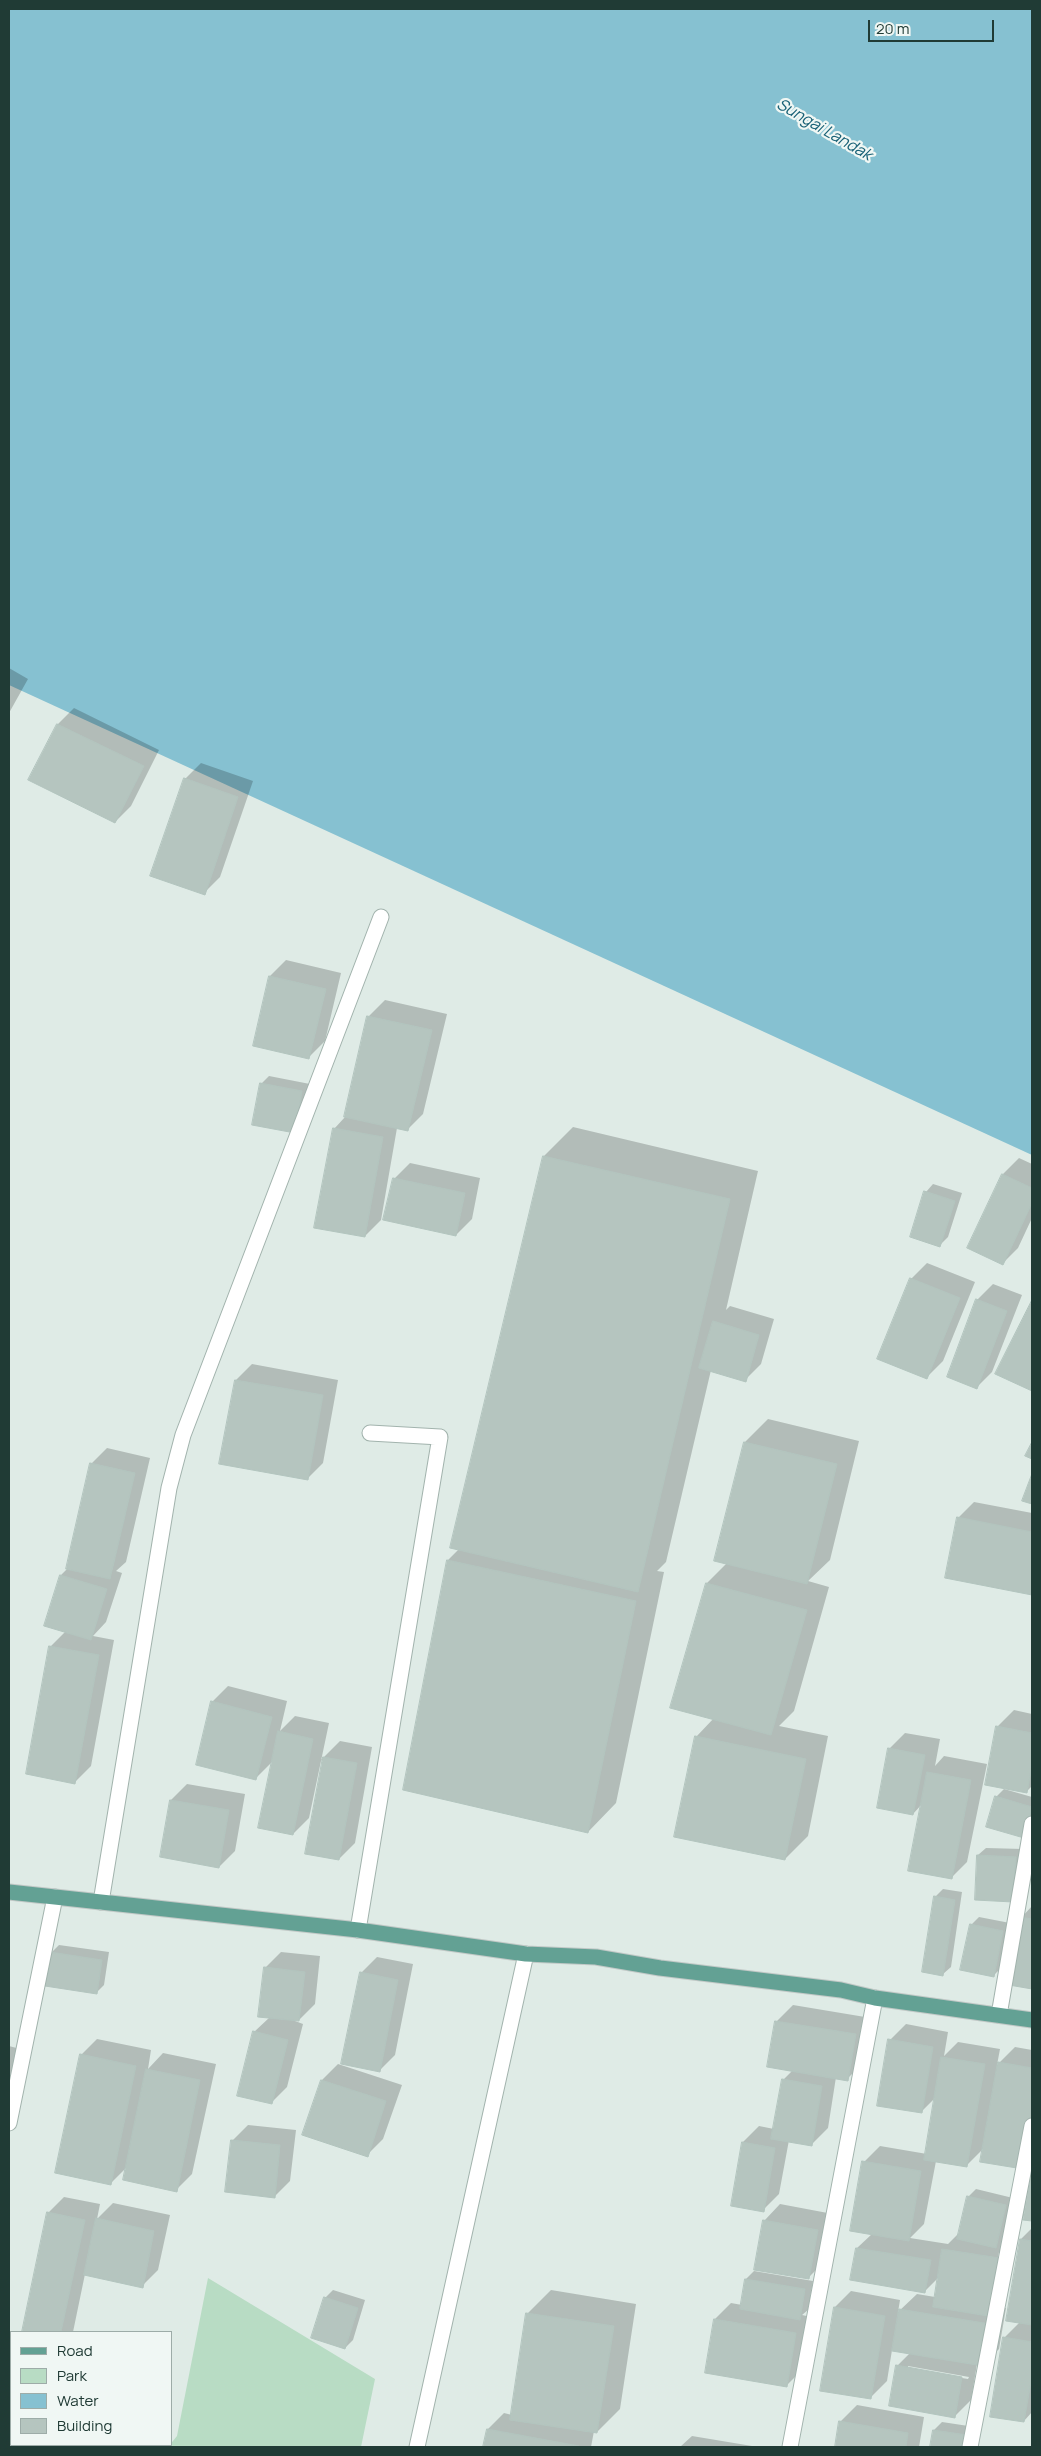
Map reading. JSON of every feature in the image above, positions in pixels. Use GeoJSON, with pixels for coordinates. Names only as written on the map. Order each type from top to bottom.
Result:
{"type":"FeatureCollection","features":[{"type":"Feature","properties":{"kind":"main road"},"geometry":{"type":"LineString","coordinates":[[9,1892],[358,1930],[526,1954],[596,1957],[660,1968],[841,1990],[875,1998],[1032,2020]]}},
{"type":"Feature","properties":{"kind":"street"},"geometry":{"type":"LineString","coordinates":[[101,1902],[169,1488],[183,1434],[381,917]]}},
{"type":"Feature","properties":{"kind":"street"},"geometry":{"type":"LineString","coordinates":[[358,1930],[440,1436],[370,1433]]}},
{"type":"Feature","properties":{"kind":"street"},"geometry":{"type":"LineString","coordinates":[[999,2015],[1032,1824]]}},
{"type":"Feature","properties":{"kind":"street"},"geometry":{"type":"LineString","coordinates":[[9,2123],[55,1897]]}},
{"type":"Feature","properties":{"kind":"street"},"geometry":{"type":"LineString","coordinates":[[416,2447],[526,1954]]}},
{"type":"Feature","properties":{"kind":"street"},"geometry":{"type":"LineString","coordinates":[[790,2447],[875,1998]]}},
{"type":"Feature","properties":{"kind":"street"},"geometry":{"type":"LineString","coordinates":[[970,2447],[1032,2126]]}},
{"type":"Feature","properties":{"kind":"green space"},"geometry":{"type":"Polygon","coordinates":[[[208,2278],[375,2379],[361,2447],[168,2447],[172,2446],[172,2442],[177,2436],[208,2278]]]}},
{"type":"Feature","properties":{"kind":"water","name":"Sungai Landak"},"geometry":{"type":"Polygon","coordinates":[[[9,9],[1032,9],[1032,1155],[9,685],[9,9]]]}},
{"type":"Feature","properties":{"kind":"building"},"geometry":{"type":"Polygon","coordinates":[[[57,724],[144,766],[115,823],[28,780],[57,724]]]}},
{"type":"Feature","properties":{"kind":"building"},"geometry":{"type":"Polygon","coordinates":[[[184,778],[238,797],[205,895],[150,876],[184,778]]]}},
{"type":"Feature","properties":{"kind":"building"},"geometry":{"type":"Polygon","coordinates":[[[269,976],[326,989],[309,1059],[253,1046],[269,976]]]}},
{"type":"Feature","properties":{"kind":"building"},"geometry":{"type":"Polygon","coordinates":[[[367,1016],[432,1030],[408,1131],[344,1117],[367,1016]]]}},
{"type":"Feature","properties":{"kind":"building"},"geometry":{"type":"Polygon","coordinates":[[[260,1083],[302,1091],[295,1133],[252,1125],[260,1083]]]}},
{"type":"Feature","properties":{"kind":"building"},"geometry":{"type":"Polygon","coordinates":[[[333,1128],[383,1137],[365,1237],[314,1228],[333,1128]]]}},
{"type":"Feature","properties":{"kind":"building"},"geometry":{"type":"Polygon","coordinates":[[[543,1156],[730,1199],[638,1592],[450,1548],[543,1156]]]}},
{"type":"Feature","properties":{"kind":"building"},"geometry":{"type":"Polygon","coordinates":[[[1002,1174],[1032,1188],[1032,1203],[1003,1265],[967,1248],[1002,1174]]]}},
{"type":"Feature","properties":{"kind":"building"},"geometry":{"type":"Polygon","coordinates":[[[393,1178],[465,1193],[456,1236],[383,1220],[393,1178]]]}},
{"type":"Feature","properties":{"kind":"building"},"geometry":{"type":"Polygon","coordinates":[[[924,1191],[955,1201],[940,1247],[910,1237],[924,1191]]]}},
{"type":"Feature","properties":{"kind":"building"},"geometry":{"type":"Polygon","coordinates":[[[910,1278],[960,1298],[927,1379],[877,1359],[910,1278]]]}},
{"type":"Feature","properties":{"kind":"building"},"geometry":{"type":"Polygon","coordinates":[[[976,1299],[1007,1311],[977,1389],[947,1377],[976,1299]]]}},
{"type":"Feature","properties":{"kind":"building"},"geometry":{"type":"Polygon","coordinates":[[[1032,1300],[1032,1391],[995,1374],[1032,1300]]]}},
{"type":"Feature","properties":{"kind":"building"},"geometry":{"type":"Polygon","coordinates":[[[713,1321],[759,1335],[746,1382],[699,1368],[713,1321]]]}},
{"type":"Feature","properties":{"kind":"building"},"geometry":{"type":"Polygon","coordinates":[[[235,1380],[323,1395],[308,1480],[219,1464],[235,1380]]]}},
{"type":"Feature","properties":{"kind":"building"},"geometry":{"type":"Polygon","coordinates":[[[744,1442],[837,1464],[807,1584],[714,1561],[744,1442]]]}},
{"type":"Feature","properties":{"kind":"building"},"geometry":{"type":"Polygon","coordinates":[[[1032,1442],[1032,1459],[1025,1456],[1032,1442]]]}},
{"type":"Feature","properties":{"kind":"building"},"geometry":{"type":"Polygon","coordinates":[[[90,1463],[135,1473],[110,1579],[66,1569],[90,1463]]]}},
{"type":"Feature","properties":{"kind":"building"},"geometry":{"type":"Polygon","coordinates":[[[1032,1474],[1032,1504],[1022,1501],[1032,1474]]]}},
{"type":"Feature","properties":{"kind":"building"},"geometry":{"type":"Polygon","coordinates":[[[957,1517],[1032,1532],[1032,1595],[945,1578],[957,1517]]]}},
{"type":"Feature","properties":{"kind":"building"},"geometry":{"type":"Polygon","coordinates":[[[447,1560],[636,1601],[588,1833],[403,1790],[447,1560]]]}},
{"type":"Feature","properties":{"kind":"building"},"geometry":{"type":"Polygon","coordinates":[[[60,1575],[107,1589],[91,1640],[44,1626],[60,1575]]]}},
{"type":"Feature","properties":{"kind":"building"},"geometry":{"type":"Polygon","coordinates":[[[706,1583],[807,1610],[771,1735],[670,1708],[706,1583]]]}},
{"type":"Feature","properties":{"kind":"building"},"geometry":{"type":"Polygon","coordinates":[[[49,1646],[99,1655],[75,1784],[26,1774],[49,1646]]]}},
{"type":"Feature","properties":{"kind":"building"},"geometry":{"type":"Polygon","coordinates":[[[211,1701],[272,1717],[256,1780],[196,1765],[211,1701]]]}},
{"type":"Feature","properties":{"kind":"building"},"geometry":{"type":"Polygon","coordinates":[[[996,1726],[1032,1733],[1032,1765],[1027,1793],[985,1785],[996,1726]]]}},
{"type":"Feature","properties":{"kind":"building"},"geometry":{"type":"Polygon","coordinates":[[[278,1731],[313,1739],[293,1835],[258,1828],[278,1731]]]}},
{"type":"Feature","properties":{"kind":"building"},"geometry":{"type":"Polygon","coordinates":[[[695,1736],[806,1759],[785,1860],[674,1837],[695,1736]]]}},
{"type":"Feature","properties":{"kind":"building"},"geometry":{"type":"Polygon","coordinates":[[[888,1748],[925,1755],[913,1815],[877,1808],[888,1748]]]}},
{"type":"Feature","properties":{"kind":"building"},"geometry":{"type":"Polygon","coordinates":[[[323,1757],[357,1763],[339,1860],[305,1854],[323,1757]]]}},
{"type":"Feature","properties":{"kind":"building"},"geometry":{"type":"Polygon","coordinates":[[[927,1772],[971,1780],[952,1879],[908,1871],[927,1772]]]}},
{"type":"Feature","properties":{"kind":"building"},"geometry":{"type":"Polygon","coordinates":[[[995,1796],[1032,1807],[1024,1838],[986,1827],[995,1796]]]}},
{"type":"Feature","properties":{"kind":"building"},"geometry":{"type":"Polygon","coordinates":[[[170,1800],[229,1810],[219,1868],[160,1857],[170,1800]]]}},
{"type":"Feature","properties":{"kind":"building"},"geometry":{"type":"Polygon","coordinates":[[[977,1855],[1016,1857],[1013,1902],[975,1900],[977,1855]]]}},
{"type":"Feature","properties":{"kind":"building"},"geometry":{"type":"Polygon","coordinates":[[[934,1896],[955,1900],[943,1976],[922,1972],[934,1896]]]}},
{"type":"Feature","properties":{"kind":"building"},"geometry":{"type":"Polygon","coordinates":[[[1020,1917],[1032,1919],[1032,1989],[1009,1985],[1020,1917]]]}},
{"type":"Feature","properties":{"kind":"building"},"geometry":{"type":"Polygon","coordinates":[[[970,1924],[1003,1931],[994,1977],[960,1970],[970,1924]]]}},
{"type":"Feature","properties":{"kind":"building"},"geometry":{"type":"Polygon","coordinates":[[[50,1952],[102,1960],[97,1994],[45,1986],[50,1952]]]}},
{"type":"Feature","properties":{"kind":"building"},"geometry":{"type":"Polygon","coordinates":[[[264,1967],[305,1972],[299,2021],[258,2017],[264,1967]]]}},
{"type":"Feature","properties":{"kind":"building"},"geometry":{"type":"Polygon","coordinates":[[[360,1972],[398,1980],[380,2072],[341,2064],[360,1972]]]}},
{"type":"Feature","properties":{"kind":"building"},"geometry":{"type":"Polygon","coordinates":[[[775,2021],[856,2034],[848,2081],[767,2067],[775,2021]]]}},
{"type":"Feature","properties":{"kind":"building"},"geometry":{"type":"Polygon","coordinates":[[[253,2031],[288,2040],[272,2104],[237,2096],[253,2031]]]}},
{"type":"Feature","properties":{"kind":"building"},"geometry":{"type":"Polygon","coordinates":[[[888,2039],[933,2047],[922,2113],[877,2106],[888,2039]]]}},
{"type":"Feature","properties":{"kind":"building"},"geometry":{"type":"Polygon","coordinates":[[[80,2054],[136,2066],[111,2185],[55,2173],[80,2054]]]}},
{"type":"Feature","properties":{"kind":"building"},"geometry":{"type":"Polygon","coordinates":[[[941,2057],[985,2064],[967,2167],[924,2160],[941,2057]]]}},
{"type":"Feature","properties":{"kind":"building"},"geometry":{"type":"Polygon","coordinates":[[[998,2062],[1032,2068],[1032,2114],[1023,2169],[980,2162],[998,2062]]]}},
{"type":"Feature","properties":{"kind":"building"},"geometry":{"type":"Polygon","coordinates":[[[146,2069],[200,2080],[177,2192],[123,2180],[146,2069]]]}},
{"type":"Feature","properties":{"kind":"building"},"geometry":{"type":"Polygon","coordinates":[[[782,2079],[822,2086],[812,2146],[771,2139],[782,2079]]]}},
{"type":"Feature","properties":{"kind":"building"},"geometry":{"type":"Polygon","coordinates":[[[321,2080],[386,2101],[368,2157],[302,2135],[321,2080]]]}},
{"type":"Feature","properties":{"kind":"building"},"geometry":{"type":"Polygon","coordinates":[[[231,2140],[280,2145],[275,2198],[225,2192],[231,2140]]]}},
{"type":"Feature","properties":{"kind":"building"},"geometry":{"type":"Polygon","coordinates":[[[742,2142],[775,2148],[764,2212],[731,2206],[742,2142]]]}},
{"type":"Feature","properties":{"kind":"building"},"geometry":{"type":"Polygon","coordinates":[[[862,2161],[921,2171],[909,2241],[850,2231],[862,2161]]]}},
{"type":"Feature","properties":{"kind":"building"},"geometry":{"type":"Polygon","coordinates":[[[1032,2168],[1032,2221],[1023,2220],[1032,2168]]]}},
{"type":"Feature","properties":{"kind":"building"},"geometry":{"type":"Polygon","coordinates":[[[967,2196],[1006,2205],[996,2248],[957,2239],[967,2196]]]}},
{"type":"Feature","properties":{"kind":"building"},"geometry":{"type":"Polygon","coordinates":[[[47,2212],[85,2220],[61,2331],[22,2331],[47,2212]]]}},
{"type":"Feature","properties":{"kind":"building"},"geometry":{"type":"Polygon","coordinates":[[[96,2218],[154,2231],[143,2288],[84,2275],[96,2218]]]}},
{"type":"Feature","properties":{"kind":"building"},"geometry":{"type":"Polygon","coordinates":[[[763,2220],[818,2230],[809,2279],[754,2270],[763,2220]]]}},
{"type":"Feature","properties":{"kind":"building"},"geometry":{"type":"Polygon","coordinates":[[[1020,2239],[1032,2241],[1032,2325],[1006,2321],[1020,2239]]]}},
{"type":"Feature","properties":{"kind":"building"},"geometry":{"type":"Polygon","coordinates":[[[856,2248],[931,2260],[925,2293],[850,2280],[856,2248]]]}},
{"type":"Feature","properties":{"kind":"building"},"geometry":{"type":"Polygon","coordinates":[[[942,2249],[999,2258],[988,2316],[933,2307],[942,2249]]]}},
{"type":"Feature","properties":{"kind":"building"},"geometry":{"type":"Polygon","coordinates":[[[745,2279],[805,2289],[800,2320],[740,2309],[745,2279]]]}},
{"type":"Feature","properties":{"kind":"building"},"geometry":{"type":"Polygon","coordinates":[[[324,2297],[358,2308],[345,2349],[311,2338],[324,2297]]]}},
{"type":"Feature","properties":{"kind":"building"},"geometry":{"type":"Polygon","coordinates":[[[834,2307],[885,2316],[871,2399],[820,2391],[834,2307]]]}},
{"type":"Feature","properties":{"kind":"building"},"geometry":{"type":"Polygon","coordinates":[[[899,2309],[990,2324],[983,2366],[892,2351],[899,2309]]]}},
{"type":"Feature","properties":{"kind":"building"},"geometry":{"type":"Polygon","coordinates":[[[526,2313],[614,2326],[597,2433],[510,2420],[526,2313]]]}},
{"type":"Feature","properties":{"kind":"building"},"geometry":{"type":"Polygon","coordinates":[[[714,2319],[796,2333],[787,2387],[705,2373],[714,2319]]]}},
{"type":"Feature","properties":{"kind":"building"},"geometry":{"type":"Polygon","coordinates":[[[1003,2337],[1032,2342],[1032,2376],[1024,2422],[990,2417],[1003,2337]]]}},
{"type":"Feature","properties":{"kind":"building"},"geometry":{"type":"Polygon","coordinates":[[[896,2365],[962,2377],[955,2418],[889,2406],[896,2365]]]}},
{"type":"Feature","properties":{"kind":"building"},"geometry":{"type":"Polygon","coordinates":[[[839,2421],[908,2433],[906,2447],[835,2447],[839,2421]]]}},
{"type":"Feature","properties":{"kind":"building"},"geometry":{"type":"Polygon","coordinates":[[[487,2429],[579,2446],[579,2447],[483,2447],[487,2429]]]}},
{"type":"Feature","properties":{"kind":"building"},"geometry":{"type":"Polygon","coordinates":[[[933,2430],[967,2435],[965,2447],[930,2447],[933,2430]]]}}]}
